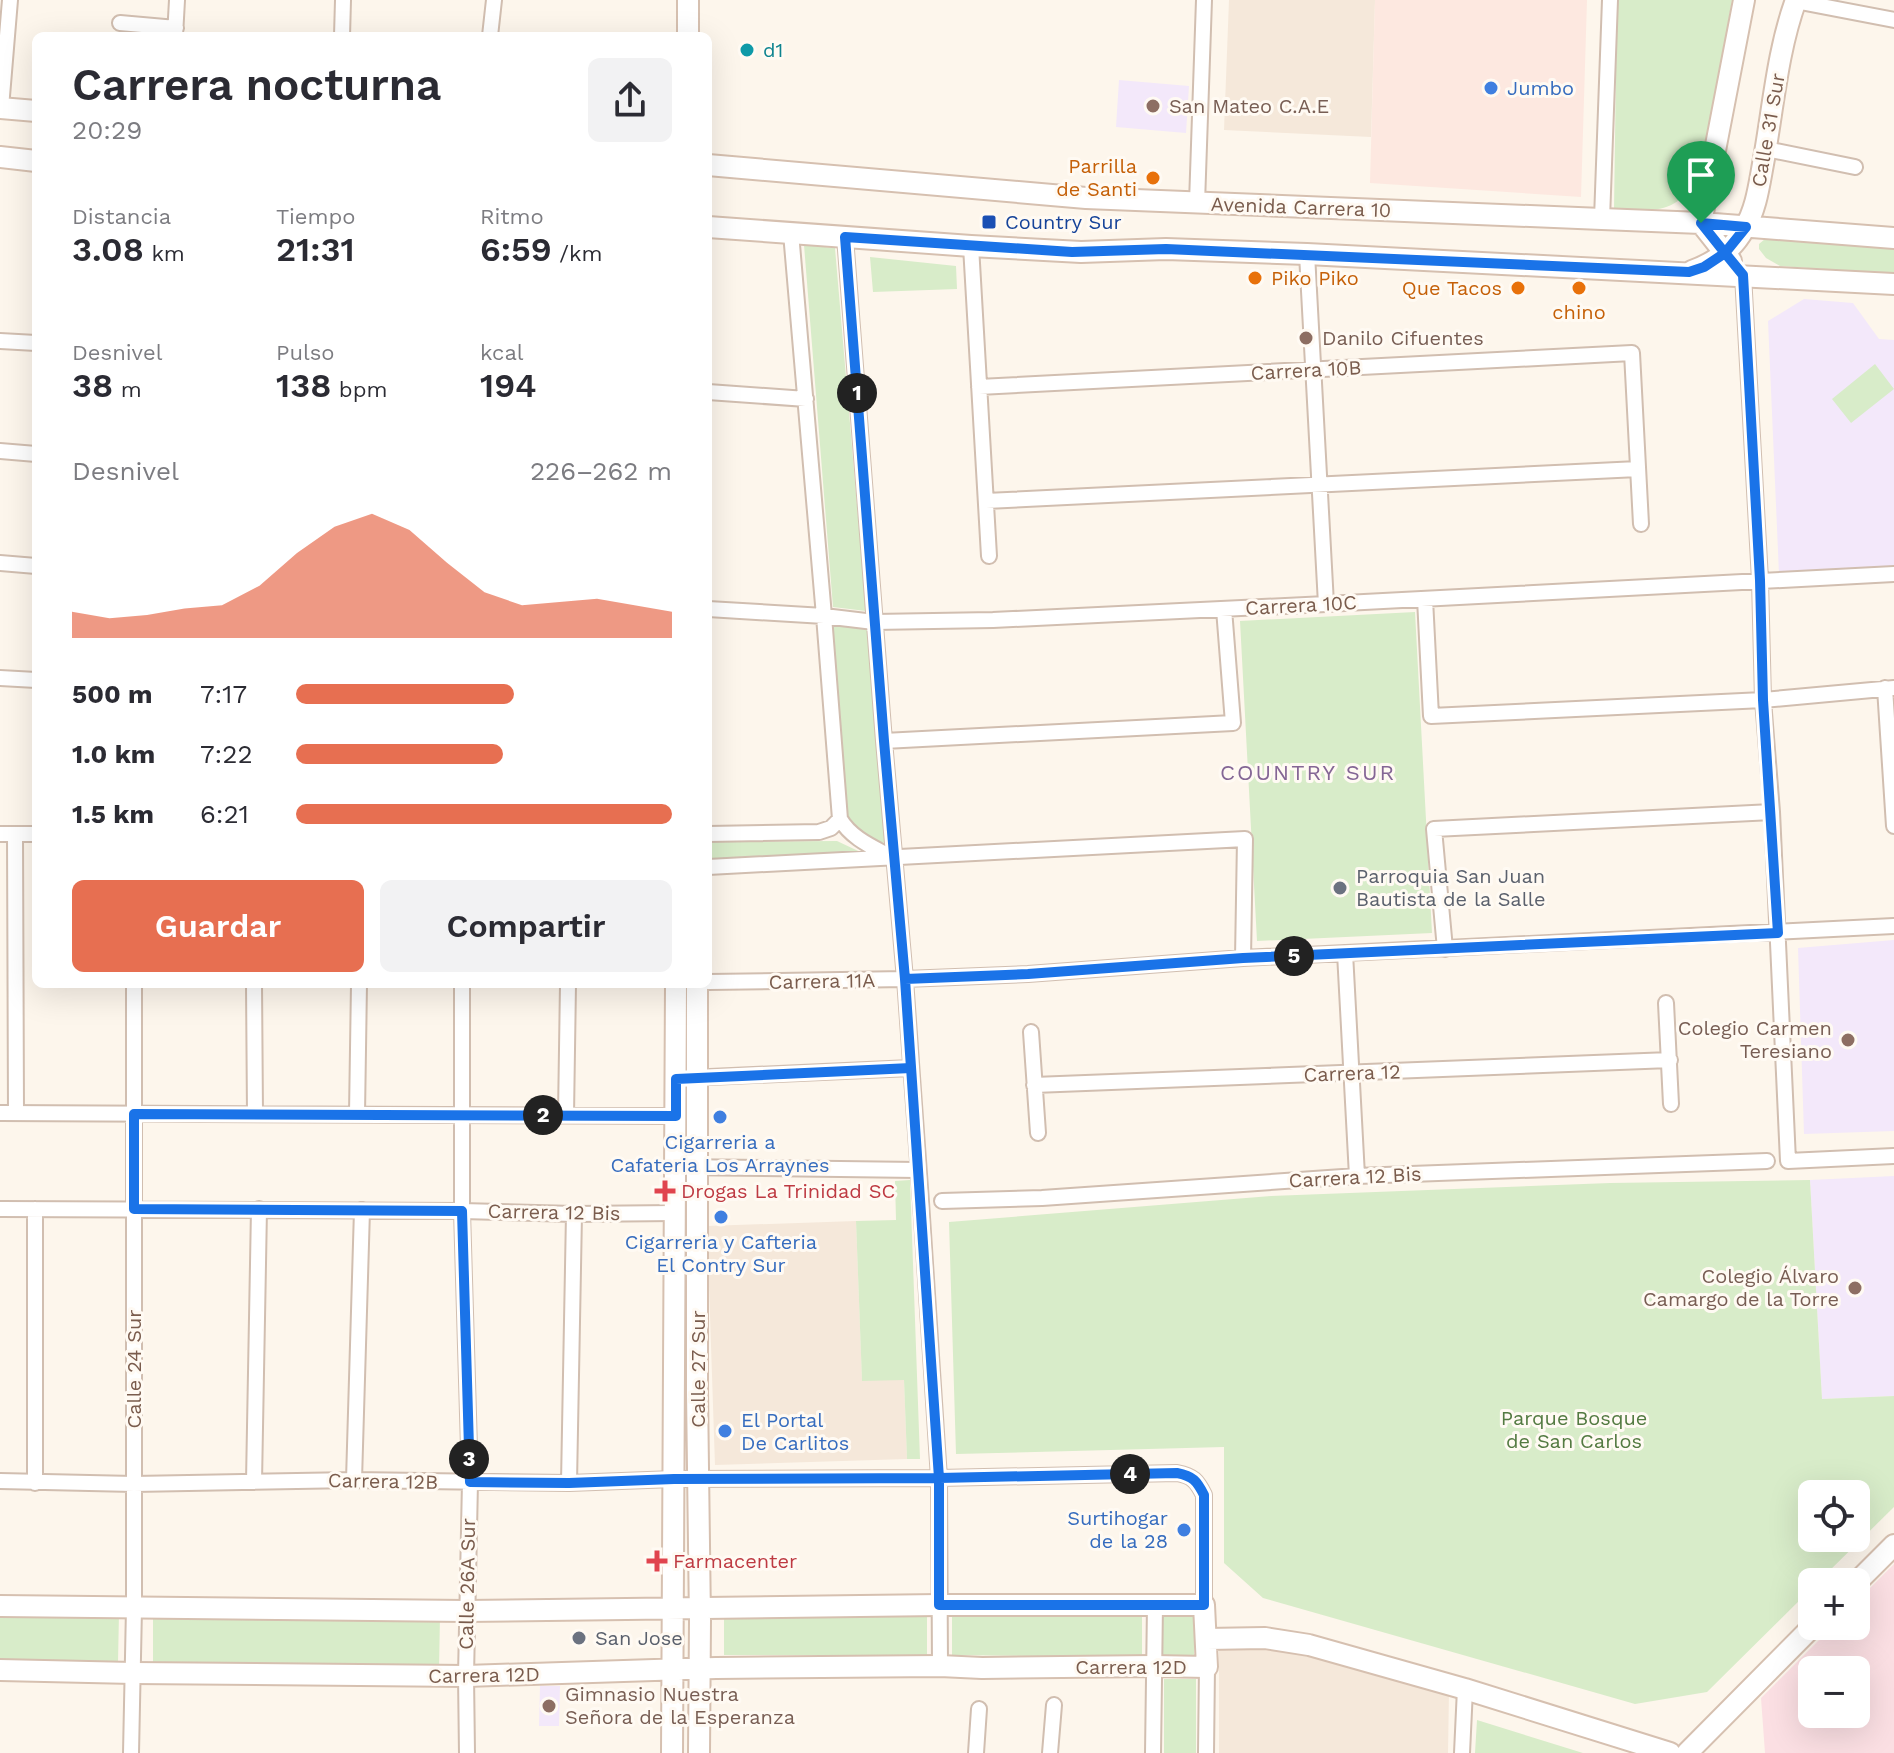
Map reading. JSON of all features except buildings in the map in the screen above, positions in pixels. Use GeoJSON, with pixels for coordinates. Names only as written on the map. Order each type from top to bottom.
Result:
{"type":"FeatureCollection","features":[{"type":"Feature","properties":{"kind":"main road"},"geometry":{"type":"LineString","coordinates":[[688,0],[688,32]]}},
{"type":"Feature","properties":{"kind":"main road"},"geometry":{"type":"LineString","coordinates":[[1743,275],[1701,223],[1744,0]]}},
{"type":"Feature","properties":{"kind":"main road","name":"Calle 31 Sur"},"geometry":{"type":"LineString","coordinates":[[1689,272],[1704,267],[1725,253],[1746,227],[1758,191],[1785,38],[1796,0]]}},
{"type":"Feature","properties":{"kind":"main road"},"geometry":{"type":"LineString","coordinates":[[0,108],[32,111]]}},
{"type":"Feature","properties":{"kind":"main road"},"geometry":{"type":"LineString","coordinates":[[0,157],[32,161]]}},
{"type":"Feature","properties":{"kind":"main road","name":"Avenida Carrera 10"},"geometry":{"type":"LineString","coordinates":[[712,165],[1086,198],[1701,223],[1894,238]]}},
{"type":"Feature","properties":{"kind":"main road"},"geometry":{"type":"LineString","coordinates":[[712,227],[1081,252],[1166,249],[1307,254],[1894,284]]}},
{"type":"Feature","properties":{"kind":"main road","name":"Calle 27 Sur"},"geometry":{"type":"LineString","coordinates":[[672,1753],[676,988]]}},
{"type":"Feature","properties":{"kind":"main road","name":"Calle 27 Sur"},"geometry":{"type":"LineString","coordinates":[[697,988],[699,1753]]}},
{"type":"Feature","properties":{"kind":"main road"},"geometry":{"type":"LineString","coordinates":[[1870,1569],[1894,1545]]}},
{"type":"Feature","properties":{"kind":"main road"},"geometry":{"type":"LineString","coordinates":[[0,1606],[466,1611],[1204,1605],[1207,1667]]}},
{"type":"Feature","properties":{"kind":"main road","name":"Carrera 12D"},"geometry":{"type":"LineString","coordinates":[[1207,1639],[1265,1638],[1309,1645],[1465,1689],[1670,1753]]}},
{"type":"Feature","properties":{"kind":"main road"},"geometry":{"type":"LineString","coordinates":[[1687,1753],[1799,1640]]}},
{"type":"Feature","properties":{"kind":"main road","name":"Carrera 12D"},"geometry":{"type":"LineString","coordinates":[[0,1670],[466,1676],[700,1668],[1207,1667]]}},
{"type":"Feature","properties":{"kind":"street"},"geometry":{"type":"LineString","coordinates":[[120,23],[175,32],[177,0]]}},
{"type":"Feature","properties":{"kind":"street"},"geometry":{"type":"LineString","coordinates":[[342,32],[343,0]]}},
{"type":"Feature","properties":{"kind":"street"},"geometry":{"type":"LineString","coordinates":[[490,32],[494,0]]}},
{"type":"Feature","properties":{"kind":"street"},"geometry":{"type":"LineString","coordinates":[[1197,203],[1204,0]]}},
{"type":"Feature","properties":{"kind":"street"},"geometry":{"type":"LineString","coordinates":[[1602,219],[1610,0]]}},
{"type":"Feature","properties":{"kind":"street"},"geometry":{"type":"LineString","coordinates":[[1796,0],[1894,20]]}},
{"type":"Feature","properties":{"kind":"street"},"geometry":{"type":"LineString","coordinates":[[0,108],[7,1]]}},
{"type":"Feature","properties":{"kind":"street"},"geometry":{"type":"LineString","coordinates":[[1766,149],[1855,167]]}},
{"type":"Feature","properties":{"kind":"street"},"geometry":{"type":"LineString","coordinates":[[791,233],[840,819],[845,828],[860,840],[893,858]]}},
{"type":"Feature","properties":{"kind":"street"},"geometry":{"type":"LineString","coordinates":[[845,237],[905,979],[939,1478],[940,1666]]}},
{"type":"Feature","properties":{"kind":"street"},"geometry":{"type":"LineString","coordinates":[[971,246],[989,556]]}},
{"type":"Feature","properties":{"kind":"street"},"geometry":{"type":"LineString","coordinates":[[1307,254],[1326,604]]}},
{"type":"Feature","properties":{"kind":"street"},"geometry":{"type":"LineString","coordinates":[[1743,275],[1788,1161],[1894,1156]]}},
{"type":"Feature","properties":{"kind":"street"},"geometry":{"type":"LineString","coordinates":[[0,341],[32,343]]}},
{"type":"Feature","properties":{"kind":"street","name":"Carrera 10B"},"geometry":{"type":"LineString","coordinates":[[979,387],[1632,353],[1638,469]]}},
{"type":"Feature","properties":{"kind":"street"},"geometry":{"type":"LineString","coordinates":[[712,392],[806,399]]}},
{"type":"Feature","properties":{"kind":"street"},"geometry":{"type":"LineString","coordinates":[[0,451],[32,454]]}},
{"type":"Feature","properties":{"kind":"street"},"geometry":{"type":"LineString","coordinates":[[986,501],[1638,469],[1641,524]]}},
{"type":"Feature","properties":{"kind":"street"},"geometry":{"type":"LineString","coordinates":[[0,563],[32,566]]}},
{"type":"Feature","properties":{"kind":"street","name":"Carrera 10C"},"geometry":{"type":"LineString","coordinates":[[712,609],[874,622],[993,620],[1894,574]]}},
{"type":"Feature","properties":{"kind":"street"},"geometry":{"type":"LineString","coordinates":[[1425,599],[1431,716],[1763,700],[1890,688],[1894,826]]}},
{"type":"Feature","properties":{"kind":"street"},"geometry":{"type":"LineString","coordinates":[[884,741],[1233,723],[1224,609]]}},
{"type":"Feature","properties":{"kind":"street"},"geometry":{"type":"LineString","coordinates":[[0,678],[32,680]]}},
{"type":"Feature","properties":{"kind":"street"},"geometry":{"type":"LineString","coordinates":[[1445,949],[1434,829],[1772,812]]}},
{"type":"Feature","properties":{"kind":"street"},"geometry":{"type":"LineString","coordinates":[[712,834],[819,832],[831,828],[840,819]]}},
{"type":"Feature","properties":{"kind":"street"},"geometry":{"type":"LineString","coordinates":[[32,834],[8,834],[8,1113],[676,1116]]}},
{"type":"Feature","properties":{"kind":"street"},"geometry":{"type":"LineString","coordinates":[[712,867],[1245,839],[1243,958]]}},
{"type":"Feature","properties":{"kind":"street","name":"Carrera 11A"},"geometry":{"type":"LineString","coordinates":[[712,982],[1028,974],[1243,958],[1894,926]]}},
{"type":"Feature","properties":{"kind":"street"},"geometry":{"type":"LineString","coordinates":[[1345,953],[1357,1176]]}},
{"type":"Feature","properties":{"kind":"street","name":"Calle 24 Sur"},"geometry":{"type":"LineString","coordinates":[[131,1753],[134,1608],[134,988]]}},
{"type":"Feature","properties":{"kind":"street"},"geometry":{"type":"LineString","coordinates":[[254,988],[255,1114]]}},
{"type":"Feature","properties":{"kind":"street"},"geometry":{"type":"LineString","coordinates":[[357,1114],[359,988]]}},
{"type":"Feature","properties":{"kind":"street","name":"Calle 26A Sur"},"geometry":{"type":"LineString","coordinates":[[462,988],[462,1211],[470,1482],[466,1611],[467,1753]]}},
{"type":"Feature","properties":{"kind":"street"},"geometry":{"type":"LineString","coordinates":[[566,1115],[568,988]]}},
{"type":"Feature","properties":{"kind":"street"},"geometry":{"type":"LineString","coordinates":[[1666,1003],[1671,1104]]}},
{"type":"Feature","properties":{"kind":"street"},"geometry":{"type":"LineString","coordinates":[[1031,1032],[1038,1133]]}},
{"type":"Feature","properties":{"kind":"street","name":"Carrera 12"},"geometry":{"type":"LineString","coordinates":[[1034,1085],[1670,1060]]}},
{"type":"Feature","properties":{"kind":"street"},"geometry":{"type":"LineString","coordinates":[[676,1079],[911,1068]]}},
{"type":"Feature","properties":{"kind":"street","name":"Carrera 12 Bis"},"geometry":{"type":"LineString","coordinates":[[942,1201],[1042,1198],[1357,1176],[1767,1161]]}},
{"type":"Feature","properties":{"kind":"street"},"geometry":{"type":"LineString","coordinates":[[675,1167],[918,1170]]}},
{"type":"Feature","properties":{"kind":"street","name":"Carrera 12 Bis"},"geometry":{"type":"LineString","coordinates":[[0,1209],[675,1213]]}},
{"type":"Feature","properties":{"kind":"street"},"geometry":{"type":"LineString","coordinates":[[35,1209],[35,1483]]}},
{"type":"Feature","properties":{"kind":"street"},"geometry":{"type":"LineString","coordinates":[[254,1482],[259,1209]]}},
{"type":"Feature","properties":{"kind":"street"},"geometry":{"type":"LineString","coordinates":[[354,1480],[362,1210]]}},
{"type":"Feature","properties":{"kind":"street"},"geometry":{"type":"LineString","coordinates":[[569,1483],[574,1214]]}},
{"type":"Feature","properties":{"kind":"street","name":"Carrera 12B"},"geometry":{"type":"LineString","coordinates":[[0,1481],[134,1484],[354,1480],[569,1483],[1177,1473],[1196,1479],[1204,1495],[1204,1605]]}},
{"type":"Feature","properties":{"kind":"street"},"geometry":{"type":"LineString","coordinates":[[1153,1753],[1155,1605]]}},
{"type":"Feature","properties":{"kind":"street"},"geometry":{"type":"LineString","coordinates":[[1206,1753],[1207,1667]]}},
{"type":"Feature","properties":{"kind":"street"},"geometry":{"type":"LineString","coordinates":[[1462,1753],[1465,1689]]}},
{"type":"Feature","properties":{"kind":"street"},"geometry":{"type":"LineString","coordinates":[[1050,1753],[1054,1705]]}},
{"type":"Feature","properties":{"kind":"street"},"geometry":{"type":"LineString","coordinates":[[976,1753],[979,1709]]}},
{"type":"Feature","properties":{"kind":"shaded area"},"geometry":{"type":"Polygon","coordinates":[[[1229,0],[1375,0],[1371,137],[1224,130],[1229,0]]]}},
{"type":"Feature","properties":{"kind":"shaded area","name":"Jumbo"},"geometry":{"type":"Polygon","coordinates":[[[1375,0],[1587,0],[1581,197],[1370,183],[1375,0]]]}},
{"type":"Feature","properties":{"kind":"shaded area","name":"San Mateo C.A.E"},"geometry":{"type":"Polygon","coordinates":[[[1119,80],[1189,86],[1186,133],[1116,127],[1119,80]]]}},
{"type":"Feature","properties":{"kind":"shaded area"},"geometry":{"type":"Polygon","coordinates":[[[1804,299],[1853,303],[1879,339],[1894,340],[1894,567],[1779,574],[1768,321],[1804,299]]]}},
{"type":"Feature","properties":{"kind":"shaded area","name":"Colegio Carmen Teresiano"},"geometry":{"type":"Polygon","coordinates":[[[1894,940],[1894,1131],[1804,1134],[1798,948],[1894,940]]]}},
{"type":"Feature","properties":{"kind":"shaded area","name":"Colegio Álvaro Camargo de la Torre"},"geometry":{"type":"Polygon","coordinates":[[[1894,1176],[1894,1396],[1822,1399],[1810,1180],[1894,1176]]]}},
{"type":"Feature","properties":{"kind":"shaded area"},"geometry":{"type":"Polygon","coordinates":[[[856,1221],[862,1380],[904,1379],[907,1459],[715,1465],[707,1226],[856,1221]]]}},
{"type":"Feature","properties":{"kind":"shaded area"},"geometry":{"type":"Polygon","coordinates":[[[1894,1564],[1894,1753],[1765,1753],[1761,1698],[1798,1661],[1798,1728],[1870,1728],[1870,1656],[1803,1656],[1819,1640],[1870,1640],[1870,1588],[1894,1564]]]}},
{"type":"Feature","properties":{"kind":"shaded area"},"geometry":{"type":"Polygon","coordinates":[[[1269,1647],[1449,1691],[1448,1753],[1219,1753],[1219,1648],[1269,1647]]]}},
{"type":"Feature","properties":{"kind":"shaded area","name":"Gimnasio Nuestra Señora de la Esperanza"},"geometry":{"type":"Polygon","coordinates":[[[540,1686],[560,1686],[559,1726],[539,1726],[540,1686]]]}},
{"type":"Feature","properties":{"kind":"green space"},"geometry":{"type":"Polygon","coordinates":[[[1617,0],[1732,0],[1702,171],[1684,196],[1666,207],[1614,209],[1617,0]]]}},
{"type":"Feature","properties":{"kind":"green space"},"geometry":{"type":"Polygon","coordinates":[[[1765,239],[1894,249],[1894,274],[1780,266],[1766,258],[1759,249],[1759,244],[1765,239]]]}},
{"type":"Feature","properties":{"kind":"green space"},"geometry":{"type":"Polygon","coordinates":[[[804,245],[835,248],[866,611],[833,607],[804,245]]]}},
{"type":"Feature","properties":{"kind":"green space"},"geometry":{"type":"Polygon","coordinates":[[[870,257],[956,266],[957,289],[873,292],[870,257]]]}},
{"type":"Feature","properties":{"kind":"green space"},"geometry":{"type":"Polygon","coordinates":[[[1875,364],[1894,389],[1851,423],[1832,399],[1875,364]]]}},
{"type":"Feature","properties":{"kind":"green space"},"geometry":{"type":"Polygon","coordinates":[[[1415,612],[1432,933],[1257,941],[1240,621],[1415,612]]]}},
{"type":"Feature","properties":{"kind":"green space"},"geometry":{"type":"Polygon","coordinates":[[[833,626],[867,628],[885,843],[863,834],[847,814],[833,626]]]}},
{"type":"Feature","properties":{"kind":"green space"},"geometry":{"type":"Polygon","coordinates":[[[837,841],[871,857],[712,860],[712,842],[837,841]]]}},
{"type":"Feature","properties":{"kind":"green space"},"geometry":{"type":"Polygon","coordinates":[[[910,1180],[920,1459],[907,1459],[904,1380],[862,1381],[856,1221],[896,1220],[895,1181],[910,1180]]]}},
{"type":"Feature","properties":{"kind":"green space","name":"Parque Bosque de San Carlos"},"geometry":{"type":"Polygon","coordinates":[[[1810,1180],[1822,1399],[1894,1396],[1894,1507],[1870,1531],[1870,1480],[1798,1480],[1798,1552],[1848,1552],[1832,1568],[1798,1568],[1798,1602],[1707,1692],[1635,1704],[1263,1598],[1224,1563],[1224,1447],[956,1454],[949,1222],[1271,1196],[1610,1183],[1810,1180]]]}},
{"type":"Feature","properties":{"kind":"green space"},"geometry":{"type":"Polygon","coordinates":[[[0,1610],[119,1613],[118,1662],[0,1663],[0,1610]]]}},
{"type":"Feature","properties":{"kind":"green space"},"geometry":{"type":"Polygon","coordinates":[[[153,1612],[440,1616],[439,1669],[153,1665],[153,1612]]]}},
{"type":"Feature","properties":{"kind":"green space"},"geometry":{"type":"Polygon","coordinates":[[[952,1612],[1142,1613],[1142,1657],[952,1655],[952,1612]]]}},
{"type":"Feature","properties":{"kind":"green space"},"geometry":{"type":"Polygon","coordinates":[[[724,1613],[927,1613],[927,1655],[724,1655],[724,1613]]]}},
{"type":"Feature","properties":{"kind":"green space"},"geometry":{"type":"Polygon","coordinates":[[[1162,1613],[1195,1613],[1194,1656],[1162,1656],[1162,1613]]]}},
{"type":"Feature","properties":{"kind":"green space"},"geometry":{"type":"Polygon","coordinates":[[[1164,1679],[1196,1679],[1196,1753],[1164,1753],[1164,1679]]]}},
{"type":"Feature","properties":{"kind":"green space"},"geometry":{"type":"Polygon","coordinates":[[[1477,1720],[1583,1753],[1475,1753],[1477,1720]]]}},
{"type":"Feature","properties":{"kind":"place","name":"d1"},"geometry":{"type":"Point","coordinates":[747,50]}},
{"type":"Feature","properties":{"kind":"place","name":"Jumbo"},"geometry":{"type":"Point","coordinates":[1491,88]}},
{"type":"Feature","properties":{"kind":"place","name":"San Mateo C.A.E"},"geometry":{"type":"Point","coordinates":[1153,106]}},
{"type":"Feature","properties":{"kind":"place","name":"Parrilla de Santi"},"geometry":{"type":"Point","coordinates":[1153,178]}},
{"type":"Feature","properties":{"kind":"place","name":"Country Sur"},"geometry":{"type":"Point","coordinates":[989,222]}},
{"type":"Feature","properties":{"kind":"place","name":"Piko Piko"},"geometry":{"type":"Point","coordinates":[1255,278]}},
{"type":"Feature","properties":{"kind":"place","name":"Que Tacos"},"geometry":{"type":"Point","coordinates":[1518,288]}},
{"type":"Feature","properties":{"kind":"place","name":"chino"},"geometry":{"type":"Point","coordinates":[1579,288]}},
{"type":"Feature","properties":{"kind":"place","name":"Danilo Cifuentes"},"geometry":{"type":"Point","coordinates":[1306,338]}},
{"type":"Feature","properties":{"kind":"place","name":"Parroquia San Juan Bautista de la Salle"},"geometry":{"type":"Point","coordinates":[1340,888]}},
{"type":"Feature","properties":{"kind":"place","name":"Colegio Carmen Teresiano"},"geometry":{"type":"Point","coordinates":[1848,1040]}},
{"type":"Feature","properties":{"kind":"place","name":"Cigarreria a Cafateria Los Arraynes"},"geometry":{"type":"Point","coordinates":[720,1117]}},
{"type":"Feature","properties":{"kind":"place","name":"Drogas La Trinidad SC"},"geometry":{"type":"Point","coordinates":[665,1191]}},
{"type":"Feature","properties":{"kind":"place","name":"Cigarreria y Cafteria El Contry Sur"},"geometry":{"type":"Point","coordinates":[721,1217]}},
{"type":"Feature","properties":{"kind":"place","name":"Colegio Álvaro Camargo de la Torre"},"geometry":{"type":"Point","coordinates":[1855,1288]}},
{"type":"Feature","properties":{"kind":"place","name":"El Portal De Carlitos"},"geometry":{"type":"Point","coordinates":[725,1431]}},
{"type":"Feature","properties":{"kind":"place","name":"Surtihogar de la 28"},"geometry":{"type":"Point","coordinates":[1184,1530]}},
{"type":"Feature","properties":{"kind":"place","name":"Farmacenter"},"geometry":{"type":"Point","coordinates":[657,1561]}},
{"type":"Feature","properties":{"kind":"place","name":"San Jose"},"geometry":{"type":"Point","coordinates":[579,1638]}},
{"type":"Feature","properties":{"kind":"place","name":"Gimnasio Nuestra Señora de la Esperanza"},"geometry":{"type":"Point","coordinates":[549,1706]}},
{"type":"Feature","properties":{"kind":"district","name":"COUNTRY SUR"},"geometry":{"type":"Point","coordinates":[1308,772]}},
{"type":"Feature","properties":{"kind":"route"},"geometry":{"type":"LineString","coordinates":[[1701,223],[1725,253],[1704,267],[1689,272],[1166,249],[1072,252],[845,237],[911,1068],[676,1079],[676,1116],[134,1114],[134,1209],[462,1211],[470,1482],[939,1478],[939,1605],[1204,1605],[1204,1495],[1196,1479],[1177,1473],[939,1478],[905,979],[1028,974],[1243,958],[1778,933],[1763,700],[1760,580],[1743,275],[1725,253],[1746,227],[1701,223]]}}]}
